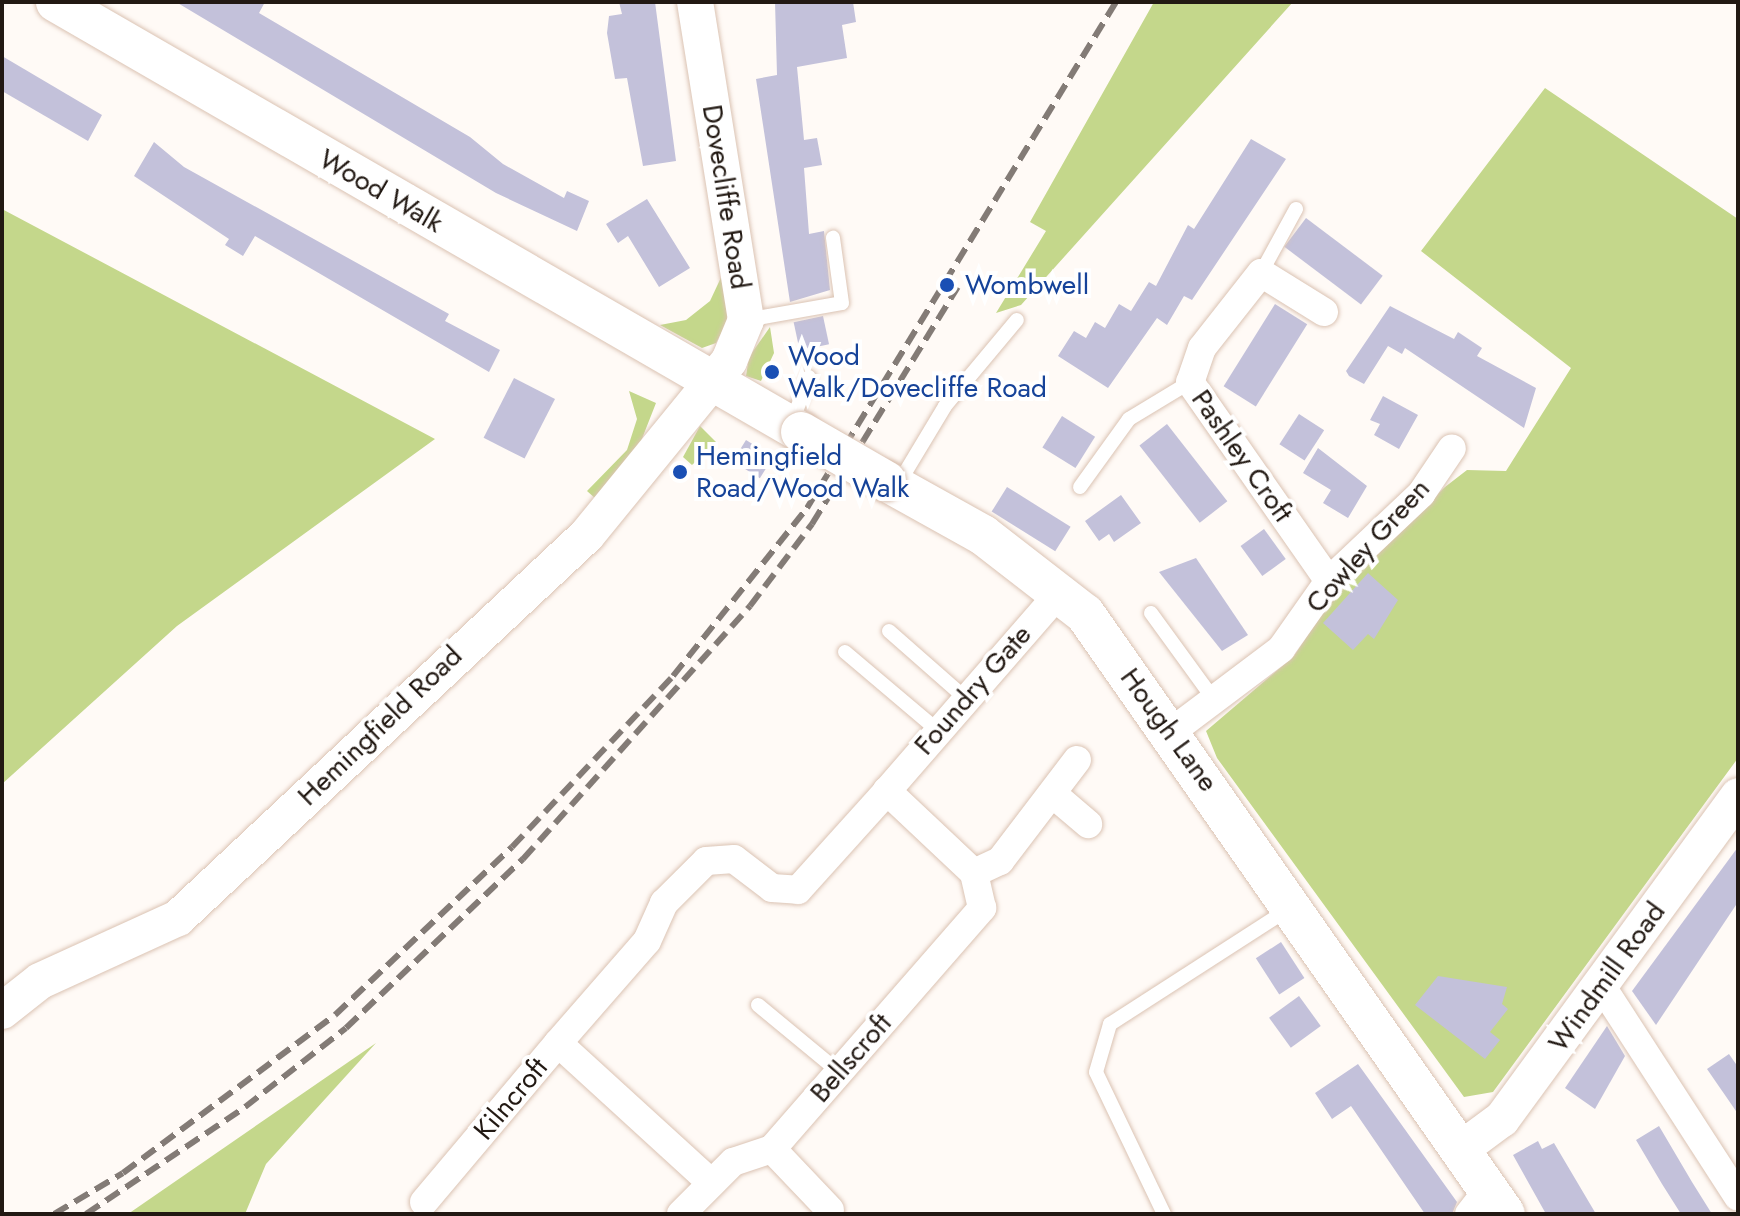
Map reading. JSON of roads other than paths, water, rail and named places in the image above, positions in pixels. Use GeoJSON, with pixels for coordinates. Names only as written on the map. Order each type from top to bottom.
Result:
{"type":"FeatureCollection","features":[{"type":"Feature","properties":{"kind":"main road","name":"Wood Walk"},"geometry":{"type":"LineString","coordinates":[[56,2],[707,379]]}},
{"type":"Feature","properties":{"kind":"main road","name":"Hough Lane"},"geometry":{"type":"LineString","coordinates":[[707,379],[891,484],[1062,590],[1171,732],[1464,1147],[1488,1205]]}},
{"type":"Feature","properties":{"kind":"street","name":"Dovecliffe Road"},"geometry":{"type":"LineString","coordinates":[[695,2],[746,320],[729,361],[707,379]]}},
{"type":"Feature","properties":{"kind":"street"},"geometry":{"type":"LineString","coordinates":[[1261,273],[1324,312]]}},
{"type":"Feature","properties":{"kind":"street","name":"Pashley Croft"},"geometry":{"type":"LineString","coordinates":[[1261,273],[1202,348],[1190,382],[1329,581]]}},
{"type":"Feature","properties":{"kind":"street","name":"Hemingfield Road"},"geometry":{"type":"LineString","coordinates":[[2,1011],[40,981],[178,918],[587,535],[707,379]]}},
{"type":"Feature","properties":{"kind":"street","name":"Cowley Green"},"geometry":{"type":"LineString","coordinates":[[1171,732],[1215,702],[1281,649],[1329,581],[1421,494],[1452,448]]}},
{"type":"Feature","properties":{"kind":"street","name":"Foundry Gate"},"geometry":{"type":"LineString","coordinates":[[558,1043],[698,868],[734,859],[772,888],[798,890],[887,791],[963,696],[1062,590]]}},
{"type":"Feature","properties":{"kind":"street"},"geometry":{"type":"LineString","coordinates":[[887,791],[974,873],[1000,861],[1054,795],[1077,760]]}},
{"type":"Feature","properties":{"kind":"street"},"geometry":{"type":"LineString","coordinates":[[1054,795],[1088,824]]}},
{"type":"Feature","properties":{"kind":"street","name":"Windmill Road"},"geometry":{"type":"LineString","coordinates":[[1464,1147],[1502,1119],[1734,810]]}},
{"type":"Feature","properties":{"kind":"street","name":"Bellscroft"},"geometry":{"type":"LineString","coordinates":[[772,1149],[982,908],[974,873]]}},
{"type":"Feature","properties":{"kind":"street"},"geometry":{"type":"LineString","coordinates":[[1601,985],[1738,1197]]}},
{"type":"Feature","properties":{"kind":"street","name":"Kilncroft"},"geometry":{"type":"LineString","coordinates":[[424,1202],[558,1043],[710,1182]]}},
{"type":"Feature","properties":{"kind":"street"},"geometry":{"type":"LineString","coordinates":[[681,1214],[733,1162],[772,1149],[830,1210]]}},
{"type":"Feature","properties":{"kind":"lane"},"geometry":{"type":"LineString","coordinates":[[1261,273],[1296,209]]}},
{"type":"Feature","properties":{"kind":"lane"},"geometry":{"type":"LineString","coordinates":[[746,320],[842,303],[833,238]]}},
{"type":"Feature","properties":{"kind":"lane"},"geometry":{"type":"LineString","coordinates":[[891,484],[945,406],[1017,320]]}},
{"type":"Feature","properties":{"kind":"lane"},"geometry":{"type":"LineString","coordinates":[[795,429],[809,377]]}},
{"type":"Feature","properties":{"kind":"lane"},"geometry":{"type":"LineString","coordinates":[[1080,487],[1129,419],[1190,382]]}},
{"type":"Feature","properties":{"kind":"lane"},"geometry":{"type":"LineString","coordinates":[[1151,613],[1215,702]]}},
{"type":"Feature","properties":{"kind":"lane"},"geometry":{"type":"LineString","coordinates":[[889,631],[963,696]]}},
{"type":"Feature","properties":{"kind":"lane"},"geometry":{"type":"LineString","coordinates":[[845,652],[936,729]]}},
{"type":"Feature","properties":{"kind":"lane"},"geometry":{"type":"LineString","coordinates":[[1164,1214],[1096,1072],[1110,1024],[1294,906]]}},
{"type":"Feature","properties":{"kind":"lane"},"geometry":{"type":"LineString","coordinates":[[758,1005],[839,1072]]}},
{"type":"Feature","properties":{"kind":"railway"},"geometry":{"type":"LineString","coordinates":[[54,1214],[123,1173],[335,1015],[512,847],[673,676],[807,508],[1116,2]]}},
{"type":"Feature","properties":{"kind":"railway"},"geometry":{"type":"LineString","coordinates":[[86,1214],[245,1107],[346,1028],[523,859],[750,606],[812,524],[958,287]]}},
{"type":"Feature","properties":{"kind":"place","name":"Wombwell"},"geometry":{"type":"Point","coordinates":[947,285]}},
{"type":"Feature","properties":{"kind":"place","name":"Wood Walk/Dovecliffe Road"},"geometry":{"type":"Point","coordinates":[772,372]}},
{"type":"Feature","properties":{"kind":"place","name":"Hemingfield Road/Wood Walk"},"geometry":{"type":"Point","coordinates":[680,472]}}]}
